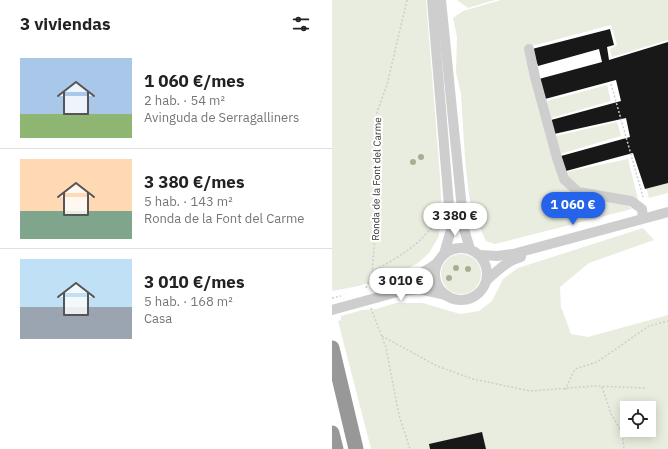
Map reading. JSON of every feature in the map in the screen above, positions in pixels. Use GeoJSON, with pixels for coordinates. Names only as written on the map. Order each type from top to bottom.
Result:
{"type":"FeatureCollection","features":[{"type":"Feature","properties":{"kind":"highway"},"geometry":{"type":"LineString","coordinates":[[332,348],[356,449]]}},
{"type":"Feature","properties":{"kind":"highway"},"geometry":{"type":"LineString","coordinates":[[332,433],[336,449]]}},
{"type":"Feature","properties":{"kind":"street"},"geometry":{"type":"LineString","coordinates":[[332,310],[413,278],[437,263],[444,254],[451,230],[432,0]]}},
{"type":"Feature","properties":{"kind":"street"},"geometry":{"type":"LineString","coordinates":[[442,0],[464,224],[470,249]]}},
{"type":"Feature","properties":{"kind":"street"},"geometry":{"type":"LineString","coordinates":[[529,49],[535,78],[564,180],[578,192],[631,201],[642,209],[643,218]]}},
{"type":"Feature","properties":{"kind":"street"},"geometry":{"type":"LineString","coordinates":[[444,254],[457,248],[470,249],[480,255],[497,256],[513,254],[668,212]]}},
{"type":"Feature","properties":{"kind":"street"},"geometry":{"type":"LineString","coordinates":[[332,303],[419,289],[458,300],[472,298],[481,292],[487,280],[500,267],[514,259],[668,217]]}},
{"type":"Feature","properties":{"kind":"street"},"geometry":{"type":"LineString","coordinates":[[480,255],[486,267],[487,280]]}},
{"type":"Feature","properties":{"kind":"street"},"geometry":{"type":"LineString","coordinates":[[437,263],[435,273],[436,281],[440,290],[446,296]]}},
{"type":"Feature","properties":{"kind":"path","name":"Ronda de la Font del Carme"},"geometry":{"type":"LineString","coordinates":[[366,288],[372,271],[378,164],[375,138],[377,112],[387,86],[408,0]]}},
{"type":"Feature","properties":{"kind":"path"},"geometry":{"type":"LineString","coordinates":[[612,84],[643,198],[647,202]]}},
{"type":"Feature","properties":{"kind":"path"},"geometry":{"type":"LineString","coordinates":[[372,271],[381,267],[417,243],[436,224],[445,222]]}},
{"type":"Feature","properties":{"kind":"path"},"geometry":{"type":"LineString","coordinates":[[332,298],[341,296]]}},
{"type":"Feature","properties":{"kind":"path"},"geometry":{"type":"LineString","coordinates":[[371,306],[386,348],[399,415],[410,449]]}},
{"type":"Feature","properties":{"kind":"path"},"geometry":{"type":"LineString","coordinates":[[565,390],[575,369],[597,362],[649,326],[668,321]]}},
{"type":"Feature","properties":{"kind":"path"},"geometry":{"type":"LineString","coordinates":[[382,336],[437,366],[473,379],[530,391],[565,390],[602,386],[646,388]]}},
{"type":"Feature","properties":{"kind":"path"},"geometry":{"type":"LineString","coordinates":[[602,386],[611,414],[622,432],[624,449]]}},
{"type":"Feature","properties":{"kind":"shaded area"},"geometry":{"type":"Polygon","coordinates":[[[332,0],[426,0],[441,202],[439,236],[429,253],[418,263],[401,272],[359,286],[332,291],[332,0]]]}},
{"type":"Feature","properties":{"kind":"shaded area"},"geometry":{"type":"Polygon","coordinates":[[[457,0],[495,0],[468,8],[457,0]]]}},
{"type":"Feature","properties":{"kind":"shaded area"},"geometry":{"type":"Polygon","coordinates":[[[501,0],[668,0],[668,40],[612,57],[610,49],[617,45],[611,25],[532,46],[527,44],[559,180],[626,204],[632,209],[495,244],[486,241],[473,213],[469,195],[461,94],[456,72],[457,37],[453,18],[463,11],[501,0]]]}},
{"type":"Feature","properties":{"kind":"shaded area"},"geometry":{"type":"Polygon","coordinates":[[[607,85],[611,101],[551,118],[547,101],[607,85]]]}},
{"type":"Feature","properties":{"kind":"shaded area"},"geometry":{"type":"Polygon","coordinates":[[[617,122],[621,136],[560,154],[556,136],[617,122]]]}},
{"type":"Feature","properties":{"kind":"shaded area"},"geometry":{"type":"Polygon","coordinates":[[[628,159],[639,203],[581,188],[572,183],[566,172],[628,159]]]}},
{"type":"Feature","properties":{"kind":"shaded area"},"geometry":{"type":"Polygon","coordinates":[[[668,180],[668,193],[649,198],[646,187],[668,180]]]}},
{"type":"Feature","properties":{"kind":"shaded area"},"geometry":{"type":"Polygon","coordinates":[[[643,228],[654,240],[589,263],[560,287],[561,309],[571,334],[588,337],[668,315],[668,449],[371,449],[338,321],[341,320],[341,316],[362,310],[376,309],[396,303],[423,303],[460,314],[479,311],[492,301],[503,279],[518,268],[643,228]]]}},
{"type":"Feature","properties":{"kind":"shaded area"},"geometry":{"type":"Polygon","coordinates":[[[465,254],[472,257],[478,263],[481,274],[480,282],[472,291],[465,294],[457,294],[450,291],[442,282],[441,270],[444,263],[453,255],[465,254]]]}},
{"type":"Feature","properties":{"kind":"building"},"geometry":{"type":"Polygon","coordinates":[[[610,29],[614,45],[607,47],[609,60],[668,42],[668,183],[645,189],[633,153],[566,171],[561,156],[630,137],[626,118],[554,134],[551,120],[621,101],[616,80],[545,99],[539,79],[602,62],[599,49],[538,66],[532,49],[610,29]]]}},
{"type":"Feature","properties":{"kind":"building"},"geometry":{"type":"Polygon","coordinates":[[[482,432],[486,449],[430,449],[429,444],[482,432]]]}}]}
